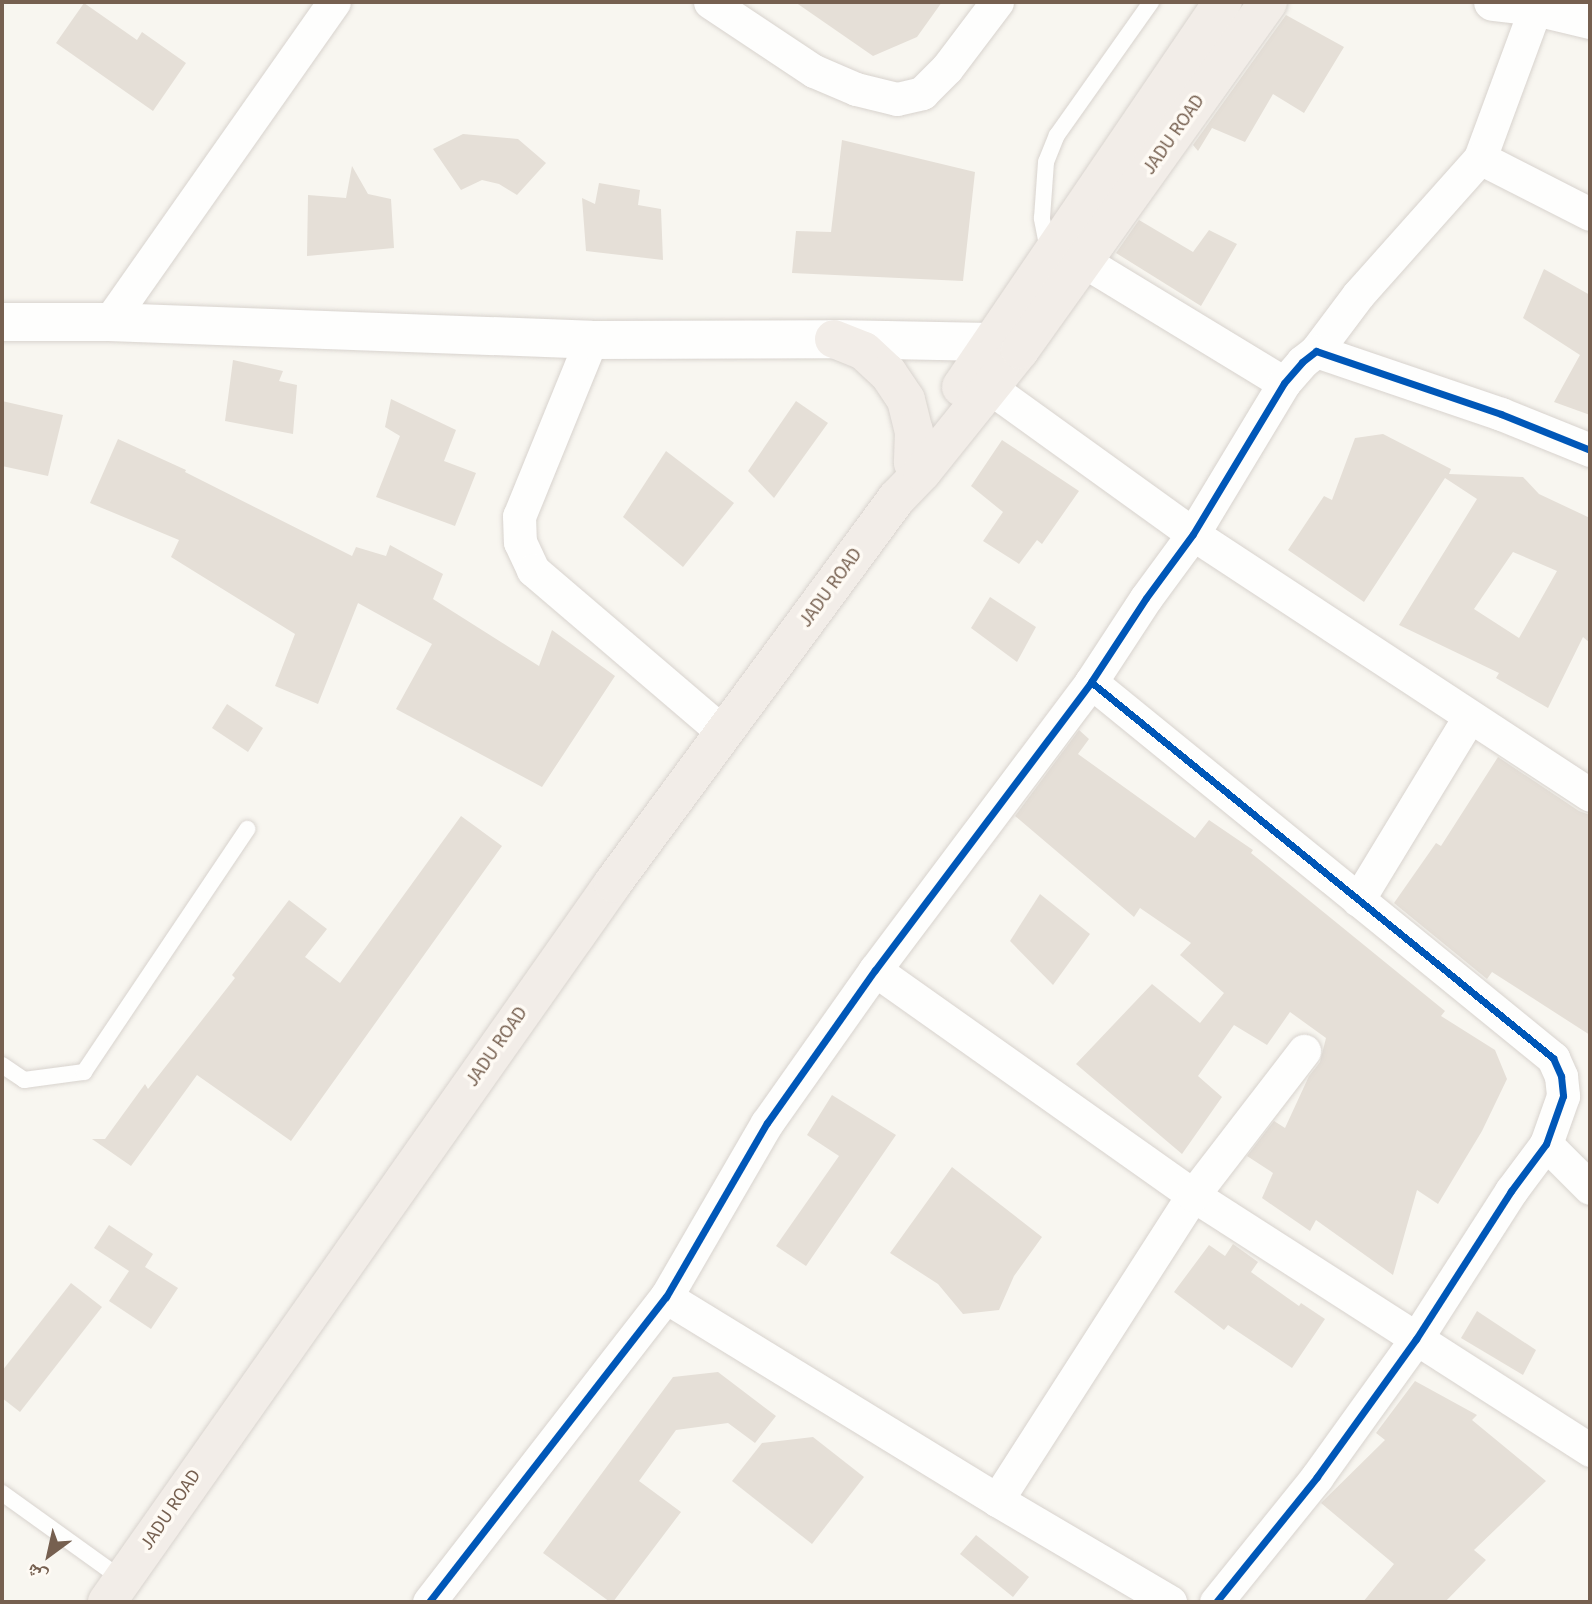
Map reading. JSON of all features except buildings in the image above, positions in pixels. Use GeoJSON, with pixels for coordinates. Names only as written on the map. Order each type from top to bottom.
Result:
{"type":"FeatureCollection","features":[{"type":"Feature","properties":{"kind":"highway","name":"JADU ROAD"},"geometry":{"type":"LineString","coordinates":[[1067,259],[1223,2]]}},
{"type":"Feature","properties":{"kind":"highway","name":"JADU ROAD"},"geometry":{"type":"LineString","coordinates":[[897,498],[914,463],[1005,346],[1067,259],[1268,2]]}},
{"type":"Feature","properties":{"kind":"highway"},"geometry":{"type":"LineString","coordinates":[[834,339],[864,352],[888,373],[906,400],[912,421],[914,463]]}},
{"type":"Feature","properties":{"kind":"highway","name":"JADU ROAD"},"geometry":{"type":"LineString","coordinates":[[120,1595],[613,883],[897,498],[922,472],[989,387],[1005,346]]}},
{"type":"Feature","properties":{"kind":"street"},"geometry":{"type":"LineString","coordinates":[[109,322],[334,2]]}},
{"type":"Feature","properties":{"kind":"street"},"geometry":{"type":"LineString","coordinates":[[710,2],[814,71],[856,89],[897,99],[922,93],[947,68],[996,2]]}},
{"type":"Feature","properties":{"kind":"street"},"geometry":{"type":"LineString","coordinates":[[1493,2],[1536,7],[1590,20]]}},
{"type":"Feature","properties":{"kind":"street"},"geometry":{"type":"LineString","coordinates":[[429,1602],[666,1297],[767,1123],[875,970],[1091,682],[1146,598],[1193,534],[1283,383],[1316,351],[1358,295],[1445,195],[1465,179],[1480,158],[1536,7]]}},
{"type":"Feature","properties":{"kind":"street"},"geometry":{"type":"LineString","coordinates":[[1480,158],[1590,214]]}},
{"type":"Feature","properties":{"kind":"street"},"geometry":{"type":"LineString","coordinates":[[1067,259],[1283,383]]}},
{"type":"Feature","properties":{"kind":"street"},"geometry":{"type":"LineString","coordinates":[[2,322],[109,322],[591,340],[834,339],[1005,346]]}},
{"type":"Feature","properties":{"kind":"street"},"geometry":{"type":"LineString","coordinates":[[591,340],[519,516],[520,542],[533,570],[724,733]]}},
{"type":"Feature","properties":{"kind":"street"},"geometry":{"type":"LineString","coordinates":[[1316,351],[1501,414],[1590,450]]}},
{"type":"Feature","properties":{"kind":"street"},"geometry":{"type":"LineString","coordinates":[[989,387],[1193,534],[1590,795]]}},
{"type":"Feature","properties":{"kind":"street"},"geometry":{"type":"LineString","coordinates":[[1091,682],[1553,1058],[1561,1076],[1563,1096],[1546,1144],[1511,1191],[1416,1339],[1317,1477],[1216,1602]]}},
{"type":"Feature","properties":{"kind":"street"},"geometry":{"type":"LineString","coordinates":[[1358,900],[1471,716]]}},
{"type":"Feature","properties":{"kind":"street"},"geometry":{"type":"LineString","coordinates":[[875,970],[1193,1195],[1590,1450]]}},
{"type":"Feature","properties":{"kind":"street"},"geometry":{"type":"LineString","coordinates":[[997,1500],[1193,1195],[1304,1051]]}},
{"type":"Feature","properties":{"kind":"street"},"geometry":{"type":"LineString","coordinates":[[1546,1144],[1590,1188]]}},
{"type":"Feature","properties":{"kind":"street"},"geometry":{"type":"LineString","coordinates":[[666,1297],[997,1500],[1171,1602]]}},
{"type":"Feature","properties":{"kind":"lane"},"geometry":{"type":"LineString","coordinates":[[1067,259],[1042,218],[1046,162],[1054,144],[1150,2]]}},
{"type":"Feature","properties":{"kind":"lane"},"geometry":{"type":"LineString","coordinates":[[2,1065],[24,1080],[84,1072],[247,829]]}},
{"type":"Feature","properties":{"kind":"lane"},"geometry":{"type":"LineString","coordinates":[[2,1493],[120,1595]]}},
{"type":"Feature","properties":{"kind":"cycle path"},"geometry":{"type":"LineString","coordinates":[[429,1602],[666,1297],[767,1123],[875,970],[1091,682],[1146,598],[1193,534],[1284,383],[1302,362],[1316,351],[1501,414],[1590,450]]}},
{"type":"Feature","properties":{"kind":"cycle path"},"geometry":{"type":"LineString","coordinates":[[1091,682],[1553,1058],[1561,1076],[1563,1096],[1546,1144],[1511,1191],[1416,1339],[1317,1477],[1216,1602]]}}]}
